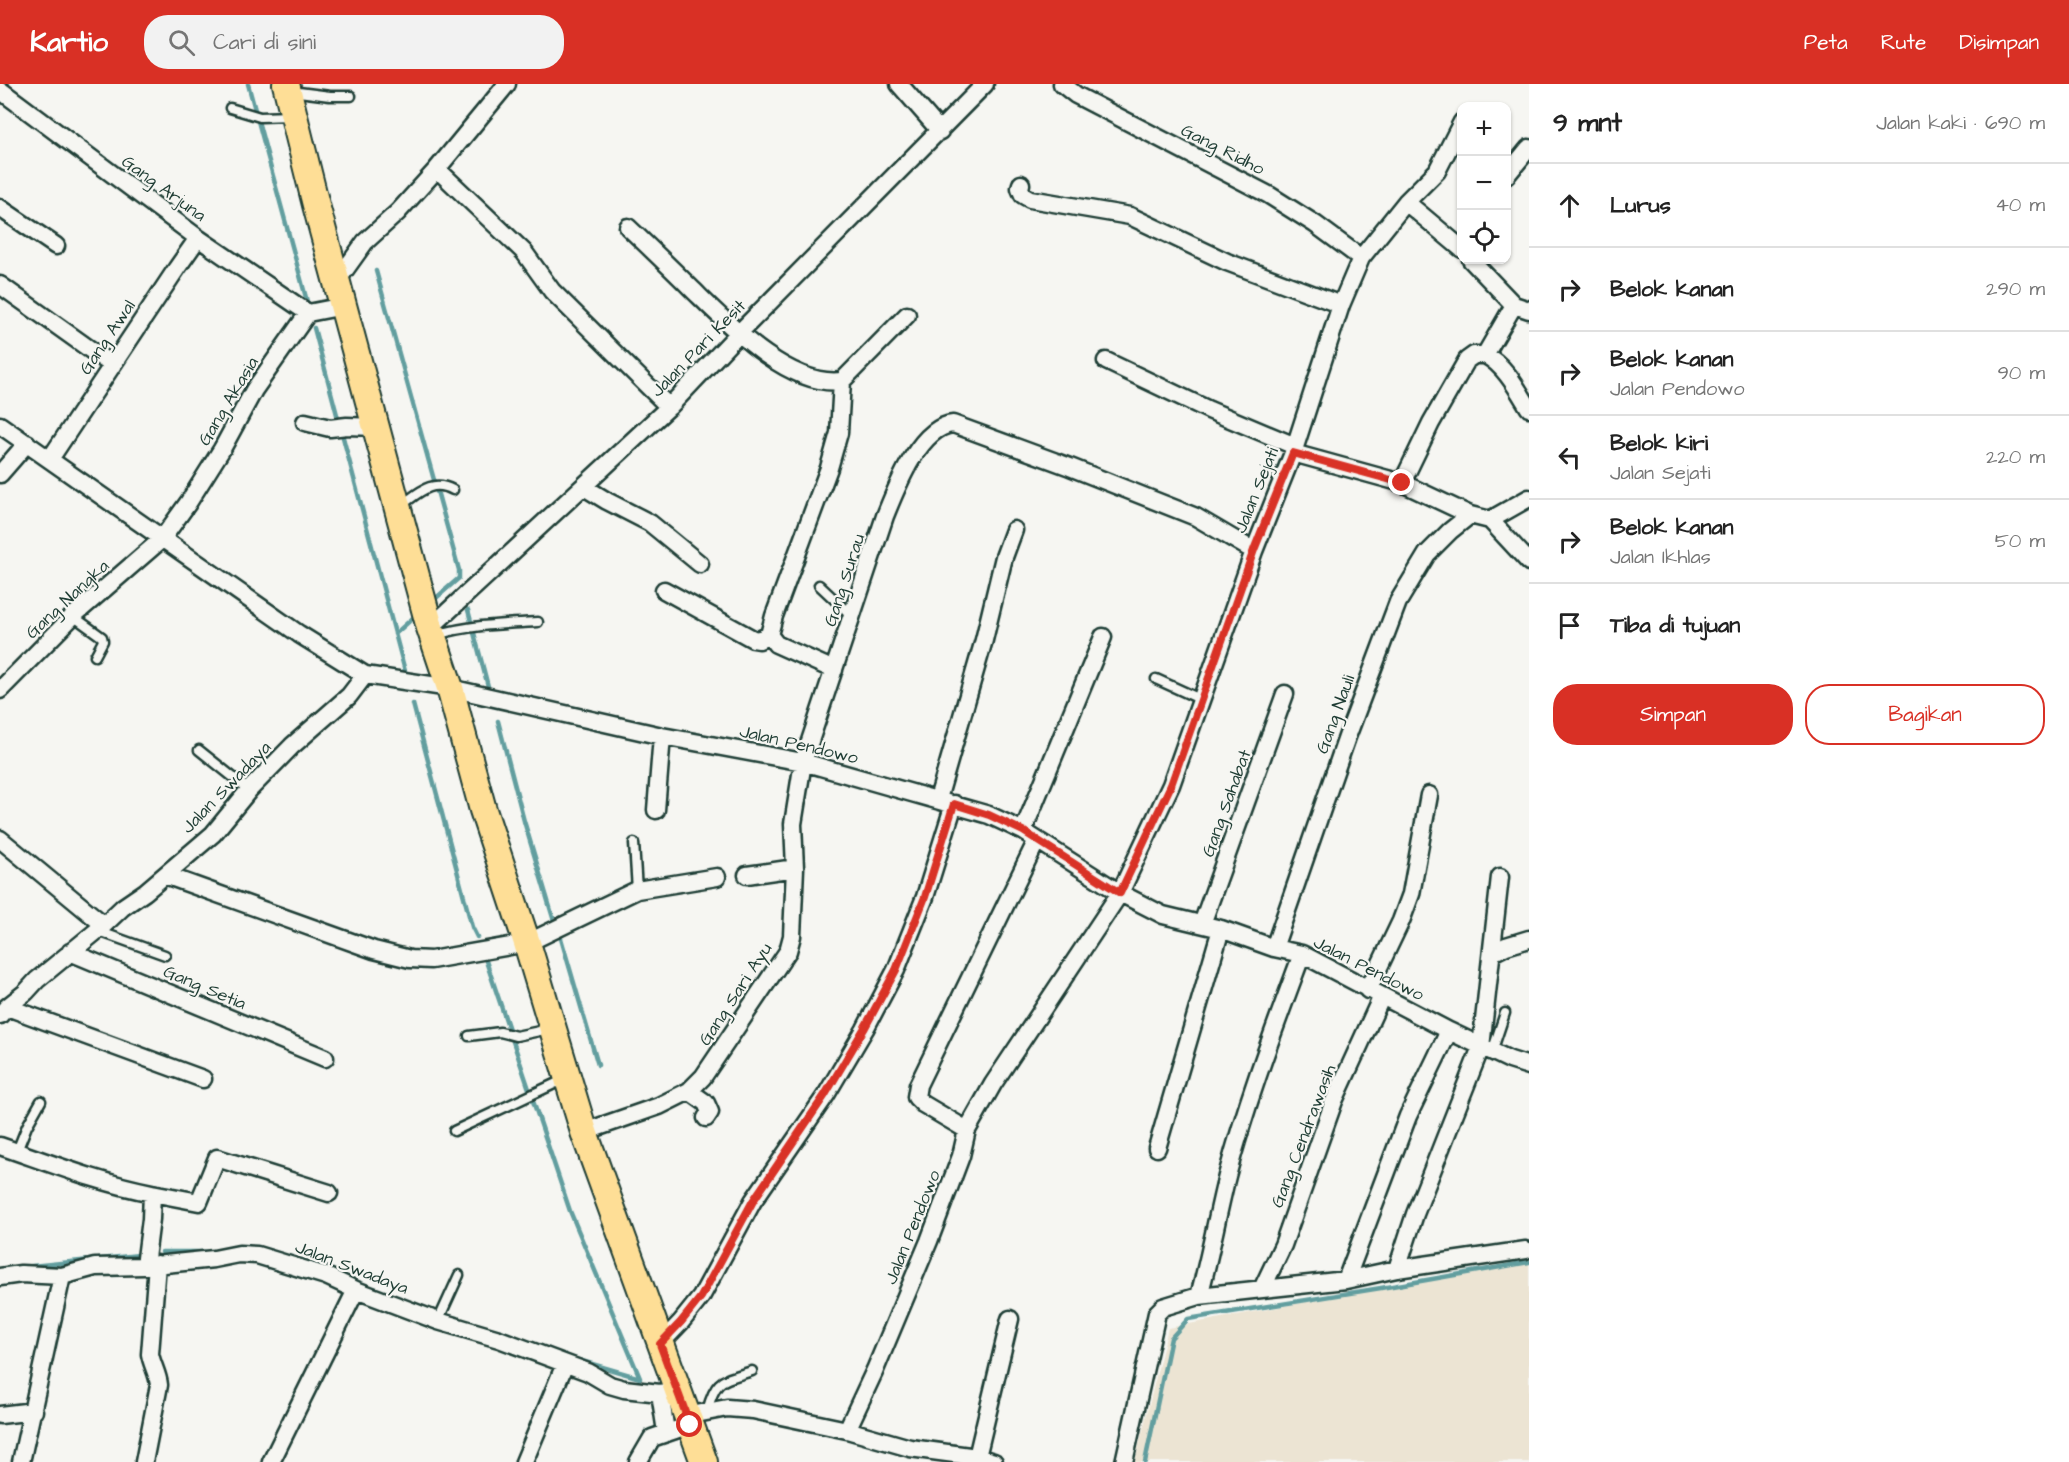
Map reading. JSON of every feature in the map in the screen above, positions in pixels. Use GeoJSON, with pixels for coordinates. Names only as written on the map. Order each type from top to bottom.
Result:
{"type":"FeatureCollection","features":[{"type":"Feature","properties":{"kind":"main road"},"geometry":{"type":"LineString","coordinates":[[289,97],[315,205],[431,632],[450,688],[483,810],[527,944],[584,1132],[660,1344],[669,1392],[687,1421],[704,1462]]}},
{"type":"Feature","properties":{"kind":"street"},"geometry":{"type":"LineString","coordinates":[[337,281],[366,243],[437,169],[507,84]]}},
{"type":"Feature","properties":{"kind":"street"},"geometry":{"type":"LineString","coordinates":[[899,84],[940,131]]}},
{"type":"Feature","properties":{"kind":"street","name":"Jalan Pari Kesit"},"geometry":{"type":"LineString","coordinates":[[431,632],[478,581],[584,487],[669,407],[738,334],[986,84]]}},
{"type":"Feature","properties":{"kind":"street","name":"Gang Ridho"},"geometry":{"type":"LineString","coordinates":[[1062,84],[1076,95],[1269,195],[1315,224],[1361,258]]}},
{"type":"Feature","properties":{"kind":"street","name":"Gang Arjuna"},"geometry":{"type":"LineString","coordinates":[[0,90],[198,238],[308,313]]}},
{"type":"Feature","properties":{"kind":"street","name":"Jalan Sejati"},"geometry":{"type":"LineString","coordinates":[[1120,893],[1171,785],[1254,550],[1294,449],[1341,305],[1361,258],[1406,202],[1437,171],[1457,130]]}},
{"type":"Feature","properties":{"kind":"street"},"geometry":{"type":"LineString","coordinates":[[1511,170],[1529,148]]}},
{"type":"Feature","properties":{"kind":"street"},"geometry":{"type":"LineString","coordinates":[[437,169],[524,252],[552,291],[669,407]]}},
{"type":"Feature","properties":{"kind":"street"},"geometry":{"type":"LineString","coordinates":[[1022,184],[1020,188],[1023,195],[1030,198],[1130,216],[1227,262],[1341,305]]}},
{"type":"Feature","properties":{"kind":"street"},"geometry":{"type":"LineString","coordinates":[[1406,202],[1457,243]]}},
{"type":"Feature","properties":{"kind":"street"},"geometry":{"type":"LineString","coordinates":[[0,208],[56,246]]}},
{"type":"Feature","properties":{"kind":"street"},"geometry":{"type":"LineString","coordinates":[[628,226],[738,334],[779,364],[801,374],[826,381],[842,381]]}},
{"type":"Feature","properties":{"kind":"street","name":"Gang Awal"},"geometry":{"type":"LineString","coordinates":[[50,459],[198,238]]}},
{"type":"Feature","properties":{"kind":"street"},"geometry":{"type":"LineString","coordinates":[[1475,264],[1522,307],[1485,355]]}},
{"type":"Feature","properties":{"kind":"street"},"geometry":{"type":"LineString","coordinates":[[0,285],[112,365]]}},
{"type":"Feature","properties":{"kind":"street"},"geometry":{"type":"LineString","coordinates":[[308,313],[344,306]]}},
{"type":"Feature","properties":{"kind":"street","name":"Gang Akasia"},"geometry":{"type":"LineString","coordinates":[[162,539],[200,485],[254,390],[308,313]]}},
{"type":"Feature","properties":{"kind":"street"},"geometry":{"type":"LineString","coordinates":[[834,670],[776,644],[770,635],[774,616],[839,434],[842,381],[907,315]]}},
{"type":"Feature","properties":{"kind":"street"},"geometry":{"type":"LineString","coordinates":[[1402,483],[1431,423],[1467,360],[1474,355],[1485,355],[1501,369],[1529,408]]}},
{"type":"Feature","properties":{"kind":"street"},"geometry":{"type":"LineString","coordinates":[[1106,361],[1294,449],[1402,483],[1470,515],[1490,520],[1529,562]]}},
{"type":"Feature","properties":{"kind":"street"},"geometry":{"type":"LineString","coordinates":[[305,422],[338,427],[376,428]]}},
{"type":"Feature","properties":{"kind":"street","name":"Gang Surau"},"geometry":{"type":"LineString","coordinates":[[803,762],[885,516],[896,490],[918,449],[934,432],[948,425],[953,424],[1059,463],[1176,509],[1254,550]]}},
{"type":"Feature","properties":{"kind":"street"},"geometry":{"type":"LineString","coordinates":[[0,425],[299,634],[365,675]]}},
{"type":"Feature","properties":{"kind":"street"},"geometry":{"type":"LineString","coordinates":[[0,474],[27,443]]}},
{"type":"Feature","properties":{"kind":"street"},"geometry":{"type":"LineString","coordinates":[[584,487],[650,523],[700,564]]}},
{"type":"Feature","properties":{"kind":"street"},"geometry":{"type":"LineString","coordinates":[[1490,520],[1529,498]]}},
{"type":"Feature","properties":{"kind":"street","name":"Gang Nauli"},"geometry":{"type":"LineString","coordinates":[[1274,948],[1347,737],[1398,602],[1427,554],[1470,515]]}},
{"type":"Feature","properties":{"kind":"street"},"geometry":{"type":"LineString","coordinates":[[660,1344],[701,1297],[753,1201],[825,1095],[896,970],[925,897],[1004,557],[1014,530]]}},
{"type":"Feature","properties":{"kind":"street","name":"Gang Nangka"},"geometry":{"type":"LineString","coordinates":[[0,690],[74,616],[162,539]]}},
{"type":"Feature","properties":{"kind":"street"},"geometry":{"type":"LineString","coordinates":[[664,590],[753,639],[759,640],[770,635]]}},
{"type":"Feature","properties":{"kind":"street"},"geometry":{"type":"LineString","coordinates":[[967,1130],[923,1104],[916,1097],[918,1085],[1030,836],[1103,637]]}},
{"type":"Feature","properties":{"kind":"street","name":"Jalan Pendowo"},"geometry":{"type":"LineString","coordinates":[[365,675],[450,688],[662,736],[803,762],[989,815],[1030,836],[1120,893],[1163,915],[1221,929],[1274,948],[1302,954],[1487,1050],[1528,1064]]}},
{"type":"Feature","properties":{"kind":"street","name":"Jalan Swadaya"},"geometry":{"type":"LineString","coordinates":[[3,1011],[70,952],[213,834],[249,789],[292,746],[349,696],[365,675]]}},
{"type":"Feature","properties":{"kind":"street","name":"Gang Sahabat"},"geometry":{"type":"LineString","coordinates":[[1202,924],[1285,694]]}},
{"type":"Feature","properties":{"kind":"street"},"geometry":{"type":"LineString","coordinates":[[656,810],[662,736]]}},
{"type":"Feature","properties":{"kind":"street","name":"Gang Sari Ayu"},"geometry":{"type":"LineString","coordinates":[[584,1132],[659,1106],[689,1091],[703,1077],[788,951],[792,936],[794,824],[803,762]]}},
{"type":"Feature","properties":{"kind":"street","name":"Gang Cendrawasih"},"geometry":{"type":"LineString","coordinates":[[1262,1289],[1283,1245],[1411,894],[1429,795]]}},
{"type":"Feature","properties":{"kind":"street"},"geometry":{"type":"LineString","coordinates":[[0,839],[101,928]]}},
{"type":"Feature","properties":{"kind":"street"},"geometry":{"type":"LineString","coordinates":[[747,875],[795,868]]}},
{"type":"Feature","properties":{"kind":"street"},"geometry":{"type":"LineString","coordinates":[[165,875],[374,950],[410,959],[430,960],[527,944],[638,890],[717,877]]}},
{"type":"Feature","properties":{"kind":"street"},"geometry":{"type":"LineString","coordinates":[[1397,1269],[1414,1214],[1487,1050],[1492,953],[1500,877]]}},
{"type":"Feature","properties":{"kind":"street","name":"Jalan Pendowo"},"geometry":{"type":"LineString","coordinates":[[847,1430],[875,1370],[929,1241],[961,1156],[967,1130],[993,1084],[1120,893]]}},
{"type":"Feature","properties":{"kind":"street"},"geometry":{"type":"LineString","coordinates":[[1157,1148],[1221,929]]}},
{"type":"Feature","properties":{"kind":"street"},"geometry":{"type":"LineString","coordinates":[[1492,953],[1529,939]]}},
{"type":"Feature","properties":{"kind":"street","name":"Gang Setia"},"geometry":{"type":"LineString","coordinates":[[70,952],[325,1058]]}},
{"type":"Feature","properties":{"kind":"street"},"geometry":{"type":"LineString","coordinates":[[1199,1296],[1237,1142],[1258,1075],[1302,954]]}},
{"type":"Feature","properties":{"kind":"street"},"geometry":{"type":"LineString","coordinates":[[3,1011],[203,1079]]}},
{"type":"Feature","properties":{"kind":"street"},"geometry":{"type":"LineString","coordinates":[[1346,1280],[1408,1116],[1449,1031]]}},
{"type":"Feature","properties":{"kind":"street"},"geometry":{"type":"LineString","coordinates":[[689,1091],[706,1103],[710,1112],[706,1118]]}},
{"type":"Feature","properties":{"kind":"street"},"geometry":{"type":"LineString","coordinates":[[0,1146],[128,1188],[199,1202],[217,1158],[329,1193]]}},
{"type":"Feature","properties":{"kind":"street"},"geometry":{"type":"LineString","coordinates":[[144,1462],[159,1385],[158,1375],[150,1354],[152,1193]]}},
{"type":"Feature","properties":{"kind":"street"},"geometry":{"type":"LineString","coordinates":[[1124,1462],[1157,1313],[1163,1307],[1199,1296],[1346,1280],[1397,1269],[1526,1250]]}},
{"type":"Feature","properties":{"kind":"street","name":"Jalan Swadaya"},"geometry":{"type":"LineString","coordinates":[[0,1277],[21,1274],[62,1276],[95,1267],[151,1265],[214,1259],[239,1254],[257,1255],[326,1276],[356,1290],[441,1316],[588,1372],[610,1385],[624,1389],[669,1392]]}},
{"type":"Feature","properties":{"kind":"street"},"geometry":{"type":"LineString","coordinates":[[21,1462],[62,1276]]}},
{"type":"Feature","properties":{"kind":"street"},"geometry":{"type":"LineString","coordinates":[[271,1462],[356,1290]]}},
{"type":"Feature","properties":{"kind":"street"},"geometry":{"type":"LineString","coordinates":[[972,1458],[1010,1319]]}},
{"type":"Feature","properties":{"kind":"street"},"geometry":{"type":"LineString","coordinates":[[524,1462],[565,1364]]}},
{"type":"Feature","properties":{"kind":"street"},"geometry":{"type":"LineString","coordinates":[[638,1462],[652,1438],[687,1421],[727,1408],[753,1410],[847,1430],[910,1448],[994,1462]]}},
{"type":"Feature","properties":{"kind":"street"},"geometry":{"type":"LineString","coordinates":[[0,1415],[34,1411]]}},
{"type":"Feature","properties":{"kind":"lane"},"geometry":{"type":"LineString","coordinates":[[230,108],[261,117],[289,97],[351,96]]}},
{"type":"Feature","properties":{"kind":"lane"},"geometry":{"type":"LineString","coordinates":[[398,508],[428,487],[444,485],[453,490]]}},
{"type":"Feature","properties":{"kind":"lane"},"geometry":{"type":"LineString","coordinates":[[819,585],[853,617]]}},
{"type":"Feature","properties":{"kind":"lane"},"geometry":{"type":"LineString","coordinates":[[74,616],[102,637],[103,641],[95,656]]}},
{"type":"Feature","properties":{"kind":"lane"},"geometry":{"type":"LineString","coordinates":[[431,632],[538,622]]}},
{"type":"Feature","properties":{"kind":"lane"},"geometry":{"type":"LineString","coordinates":[[1156,679],[1202,700]]}},
{"type":"Feature","properties":{"kind":"lane"},"geometry":{"type":"LineString","coordinates":[[199,750],[249,789]]}},
{"type":"Feature","properties":{"kind":"lane"},"geometry":{"type":"LineString","coordinates":[[634,843],[638,890]]}},
{"type":"Feature","properties":{"kind":"lane"},"geometry":{"type":"LineString","coordinates":[[101,928],[165,956]]}},
{"type":"Feature","properties":{"kind":"lane"},"geometry":{"type":"LineString","coordinates":[[1487,1050],[1505,1013]]}},
{"type":"Feature","properties":{"kind":"lane"},"geometry":{"type":"LineString","coordinates":[[469,1036],[500,1032],[516,1036],[553,1029]]}},
{"type":"Feature","properties":{"kind":"lane"},"geometry":{"type":"LineString","coordinates":[[454,1131],[568,1078]]}},
{"type":"Feature","properties":{"kind":"lane"},"geometry":{"type":"LineString","coordinates":[[16,1151],[41,1101]]}},
{"type":"Feature","properties":{"kind":"lane"},"geometry":{"type":"LineString","coordinates":[[441,1316],[459,1275]]}},
{"type":"Feature","properties":{"kind":"lane"},"geometry":{"type":"LineString","coordinates":[[687,1421],[717,1386],[725,1380],[752,1371]]}},
{"type":"Feature","properties":{"kind":"shaded area"},"geometry":{"type":"Polygon","coordinates":[[[1529,1260],[1529,1462],[1135,1462],[1168,1328],[1529,1260]]]}},
{"type":"Feature","properties":{"kind":"waterway"},"geometry":{"type":"LineString","coordinates":[[248,84],[308,305]]}},
{"type":"Feature","properties":{"kind":"waterway"},"geometry":{"type":"LineString","coordinates":[[376,271],[459,570],[459,578],[435,599]]}},
{"type":"Feature","properties":{"kind":"waterway"},"geometry":{"type":"LineString","coordinates":[[314,328],[405,671]]}},
{"type":"Feature","properties":{"kind":"waterway"},"geometry":{"type":"LineString","coordinates":[[468,610],[490,694]]}},
{"type":"Feature","properties":{"kind":"waterway"},"geometry":{"type":"LineString","coordinates":[[395,634],[414,617]]}},
{"type":"Feature","properties":{"kind":"waterway"},"geometry":{"type":"LineString","coordinates":[[413,704],[472,927],[477,937]]}},
{"type":"Feature","properties":{"kind":"waterway"},"geometry":{"type":"LineString","coordinates":[[498,721],[524,821],[554,921]]}},
{"type":"Feature","properties":{"kind":"waterway"},"geometry":{"type":"LineString","coordinates":[[560,935],[598,1065]]}},
{"type":"Feature","properties":{"kind":"waterway"},"geometry":{"type":"LineString","coordinates":[[485,958],[570,1211],[640,1378],[575,1359]]}},
{"type":"Feature","properties":{"kind":"waterway"},"geometry":{"type":"LineString","coordinates":[[162,1252],[207,1252]]}},
{"type":"Feature","properties":{"kind":"waterway"},"geometry":{"type":"LineString","coordinates":[[22,1267],[139,1255]]}},
{"type":"Feature","properties":{"kind":"waterway"},"geometry":{"type":"LineString","coordinates":[[1145,1462],[1171,1338],[1188,1319],[1529,1262]]}},
{"type":"Feature","properties":{"kind":"route"},"geometry":{"type":"LineString","coordinates":[[690,1425],[660,1344],[701,1297],[722,1254],[753,1201],[825,1095],[864,1029],[896,970],[925,897],[954,804],[989,815],[1023,831],[1120,893],[1171,785],[1254,550],[1293,453],[1402,483]]}}]}
